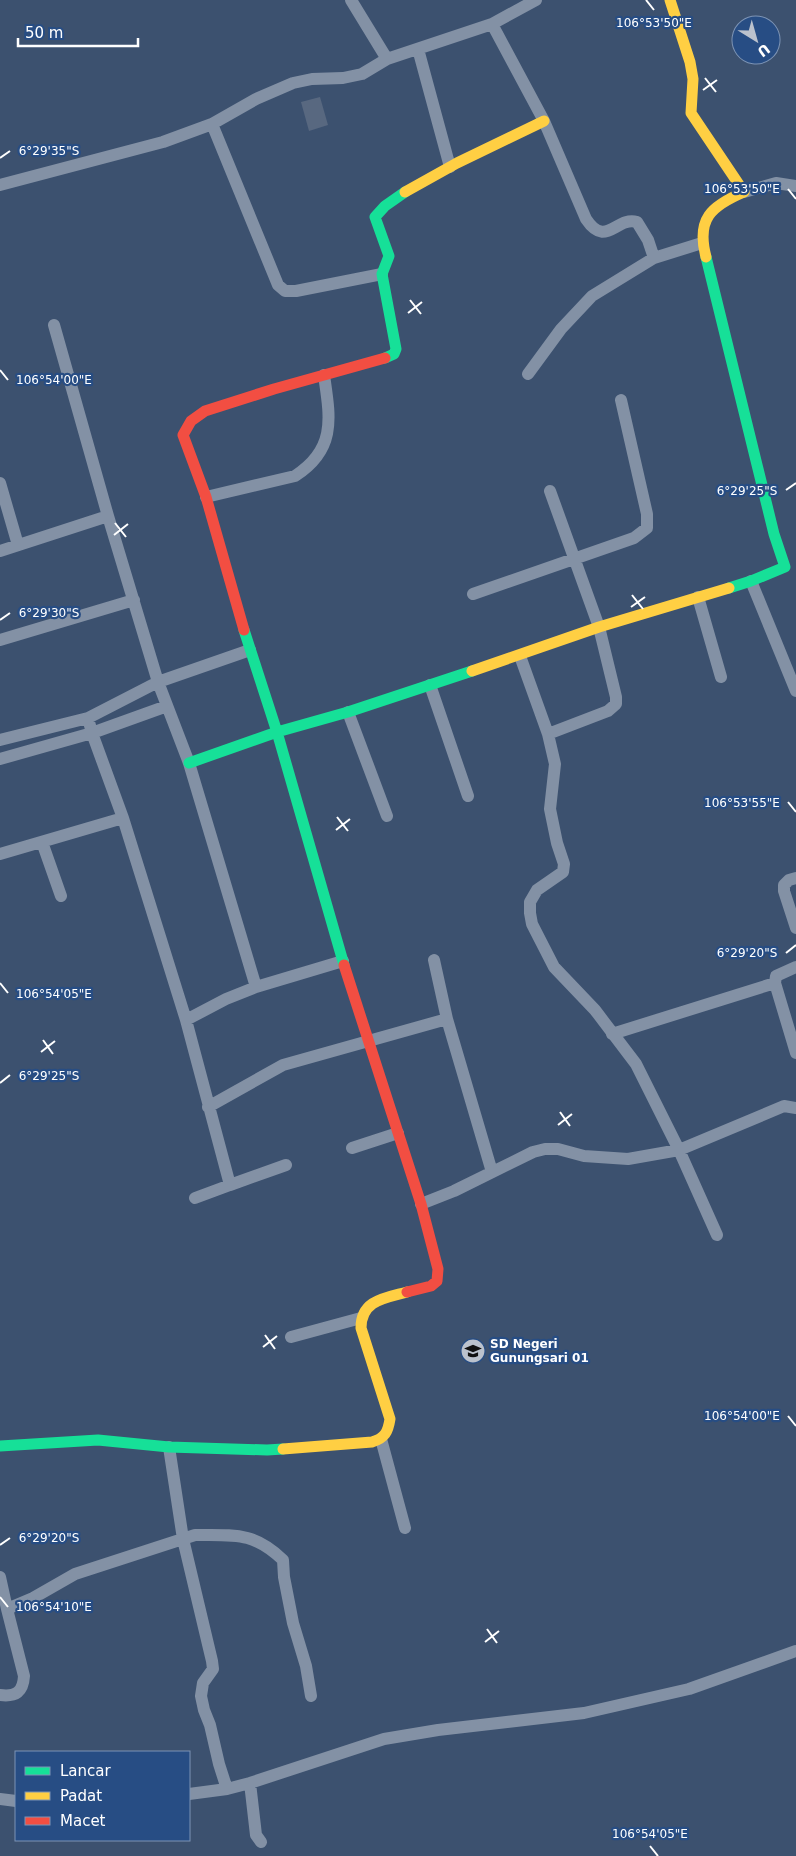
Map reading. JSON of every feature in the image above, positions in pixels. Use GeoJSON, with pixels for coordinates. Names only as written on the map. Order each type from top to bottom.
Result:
{"type":"FeatureCollection","features":[{"type":"Feature","properties":{"kind":"street"},"geometry":{"type":"LineString","coordinates":[[351,0],[388,59]]}},
{"type":"Feature","properties":{"kind":"street"},"geometry":{"type":"LineString","coordinates":[[0,185],[163,142],[212,124],[256,99],[293,83],[312,79],[343,78],[362,74],[388,59],[492,24],[536,0]]}},
{"type":"Feature","properties":{"kind":"street"},"geometry":{"type":"LineString","coordinates":[[670,0],[690,62],[693,79],[691,114],[744,192]]}},
{"type":"Feature","properties":{"kind":"street"},"geometry":{"type":"LineString","coordinates":[[492,24],[544,121],[586,219],[592,228],[605,232],[632,221],[637,222],[648,240],[654,258]]}},
{"type":"Feature","properties":{"kind":"street"},"geometry":{"type":"LineString","coordinates":[[418,49],[450,167]]}},
{"type":"Feature","properties":{"kind":"street"},"geometry":{"type":"LineString","coordinates":[[0,1446],[98,1440],[169,1447],[267,1450],[372,1442],[381,1439],[389,1431],[390,1419],[360,1328],[361,1318],[366,1308],[379,1300],[431,1286],[437,1281],[438,1269],[421,1204],[343,961],[206,497],[183,435],[186,427],[204,411],[324,375],[389,358],[394,354],[396,350],[382,274],[389,256],[375,218],[379,211],[416,186],[450,167],[544,121]]}},
{"type":"Feature","properties":{"kind":"street"},"geometry":{"type":"LineString","coordinates":[[212,124],[278,285],[285,291],[296,291],[382,274]]}},
{"type":"Feature","properties":{"kind":"street"},"geometry":{"type":"LineString","coordinates":[[188,762],[276,732],[348,712],[520,656],[599,627],[751,581],[790,566],[774,534],[702,243],[704,222],[708,214],[714,207],[725,200],[744,192],[776,183],[796,186]]}},
{"type":"Feature","properties":{"kind":"street"},"geometry":{"type":"LineString","coordinates":[[528,374],[561,329],[592,296],[654,258],[702,243]]}},
{"type":"Feature","properties":{"kind":"street"},"geometry":{"type":"LineString","coordinates":[[54,325],[108,516],[158,682],[188,762],[256,986]]}},
{"type":"Feature","properties":{"kind":"street"},"geometry":{"type":"LineString","coordinates":[[206,497],[295,476],[306,469],[318,454],[330,426],[330,412],[324,375]]}},
{"type":"Feature","properties":{"kind":"street"},"geometry":{"type":"LineString","coordinates":[[473,594],[634,538],[648,528],[648,514],[621,400]]}},
{"type":"Feature","properties":{"kind":"street"},"geometry":{"type":"LineString","coordinates":[[0,483],[18,545]]}},
{"type":"Feature","properties":{"kind":"street"},"geometry":{"type":"LineString","coordinates":[[548,734],[608,711],[616,704],[616,697],[599,627],[550,490]]}},
{"type":"Feature","properties":{"kind":"street"},"geometry":{"type":"LineString","coordinates":[[0,551],[108,516]]}},
{"type":"Feature","properties":{"kind":"street"},"geometry":{"type":"LineString","coordinates":[[751,581],[796,691]]}},
{"type":"Feature","properties":{"kind":"street"},"geometry":{"type":"LineString","coordinates":[[698,597],[721,677]]}},
{"type":"Feature","properties":{"kind":"street"},"geometry":{"type":"LineString","coordinates":[[0,640],[134,600]]}},
{"type":"Feature","properties":{"kind":"street"},"geometry":{"type":"LineString","coordinates":[[0,740],[88,718],[158,682],[250,650]]}},
{"type":"Feature","properties":{"kind":"street"},"geometry":{"type":"LineString","coordinates":[[520,656],[548,734],[555,764],[550,809],[557,843],[564,864],[563,872],[537,890],[530,902],[532,924],[554,968],[595,1010],[636,1064],[679,1150],[717,1235]]}},
{"type":"Feature","properties":{"kind":"street"},"geometry":{"type":"LineString","coordinates":[[430,685],[468,796]]}},
{"type":"Feature","properties":{"kind":"street"},"geometry":{"type":"LineString","coordinates":[[0,760],[92,733],[167,706]]}},
{"type":"Feature","properties":{"kind":"street"},"geometry":{"type":"LineString","coordinates":[[348,712],[387,816]]}},
{"type":"Feature","properties":{"kind":"street"},"geometry":{"type":"LineString","coordinates":[[88,718],[123,818],[186,1020],[230,1185]]}},
{"type":"Feature","properties":{"kind":"street"},"geometry":{"type":"LineString","coordinates":[[0,854],[123,818]]}},
{"type":"Feature","properties":{"kind":"street"},"geometry":{"type":"LineString","coordinates":[[42,842],[61,896]]}},
{"type":"Feature","properties":{"kind":"street"},"geometry":{"type":"LineString","coordinates":[[796,878],[789,880],[784,885],[784,891],[796,928]]}},
{"type":"Feature","properties":{"kind":"street"},"geometry":{"type":"LineString","coordinates":[[434,960],[447,1019],[492,1172]]}},
{"type":"Feature","properties":{"kind":"street"},"geometry":{"type":"LineString","coordinates":[[186,1020],[256,986],[343,961]]}},
{"type":"Feature","properties":{"kind":"street"},"geometry":{"type":"LineString","coordinates":[[796,968],[776,976],[774,983],[796,1053]]}},
{"type":"Feature","properties":{"kind":"street"},"geometry":{"type":"LineString","coordinates":[[612,1034],[774,983]]}},
{"type":"Feature","properties":{"kind":"street"},"geometry":{"type":"LineString","coordinates":[[208,1107],[283,1065],[447,1019]]}},
{"type":"Feature","properties":{"kind":"street"},"geometry":{"type":"LineString","coordinates":[[421,1204],[454,1191],[533,1152],[545,1149],[558,1149],[584,1156],[628,1159],[679,1150],[784,1106],[795,1104]]}},
{"type":"Feature","properties":{"kind":"street"},"geometry":{"type":"LineString","coordinates":[[352,1148],[398,1134]]}},
{"type":"Feature","properties":{"kind":"street"},"geometry":{"type":"LineString","coordinates":[[195,1198],[286,1165]]}},
{"type":"Feature","properties":{"kind":"street"},"geometry":{"type":"LineString","coordinates":[[291,1337],[361,1318]]}},
{"type":"Feature","properties":{"kind":"street"},"geometry":{"type":"LineString","coordinates":[[381,1439],[404,1528]]}},
{"type":"Feature","properties":{"kind":"street"},"geometry":{"type":"LineString","coordinates":[[169,1447],[183,1539],[212,1661],[213,1669],[204,1683],[201,1696],[227,1789]]}},
{"type":"Feature","properties":{"kind":"street"},"geometry":{"type":"LineString","coordinates":[[7,1609],[33,1598],[75,1574],[195,1535],[243,1536],[262,1543],[283,1560],[284,1577],[293,1624],[306,1666],[311,1696]]}},
{"type":"Feature","properties":{"kind":"street"},"geometry":{"type":"LineString","coordinates":[[0,1577],[24,1676],[23,1686],[17,1693],[9,1696],[0,1695]]}},
{"type":"Feature","properties":{"kind":"street"},"geometry":{"type":"LineString","coordinates":[[190,1794],[227,1789],[250,1783],[384,1739],[438,1730],[584,1713],[689,1689],[796,1651]]}},
{"type":"Feature","properties":{"kind":"street"},"geometry":{"type":"LineString","coordinates":[[250,1783],[256,1835],[261,1842]]}},
{"type":"Feature","properties":{"kind":"street"},"geometry":{"type":"LineString","coordinates":[[0,1799],[15,1801]]}},
{"type":"Feature","properties":{"kind":"building"},"geometry":{"type":"Polygon","coordinates":[[[320,97],[328,125],[309,131],[301,102],[320,97]]]}},
{"type":"Feature","properties":{"kind":"traffic: fast"},"geometry":{"type":"LineString","coordinates":[[385,358],[394,354],[396,349],[382,274],[389,256],[375,217],[385,206],[405,192]]}},
{"type":"Feature","properties":{"kind":"traffic: fast"},"geometry":{"type":"LineString","coordinates":[[706,257],[774,534],[785,567],[729,588]]}},
{"type":"Feature","properties":{"kind":"traffic: fast"},"geometry":{"type":"LineString","coordinates":[[244,630],[277,732],[344,965]]}},
{"type":"Feature","properties":{"kind":"traffic: fast"},"geometry":{"type":"LineString","coordinates":[[189,763],[277,732],[348,712],[472,671]]}},
{"type":"Feature","properties":{"kind":"traffic: fast"},"geometry":{"type":"LineString","coordinates":[[0,1446],[98,1440],[169,1447],[283,1449]]}},
{"type":"Feature","properties":{"kind":"traffic: slow"},"geometry":{"type":"LineString","coordinates":[[670,0],[690,62],[693,79],[691,113],[744,192],[732,197],[709,215],[703,233],[706,257]]}},
{"type":"Feature","properties":{"kind":"traffic: slow"},"geometry":{"type":"LineString","coordinates":[[405,192],[457,163],[544,121]]}},
{"type":"Feature","properties":{"kind":"traffic: slow"},"geometry":{"type":"LineString","coordinates":[[472,671],[599,627],[729,588]]}},
{"type":"Feature","properties":{"kind":"traffic: slow"},"geometry":{"type":"LineString","coordinates":[[283,1449],[372,1442],[380,1439],[385,1434],[390,1419],[361,1328],[362,1319],[365,1311],[376,1302],[407,1292]]}},
{"type":"Feature","properties":{"kind":"traffic: jam"},"geometry":{"type":"LineString","coordinates":[[244,630],[206,497],[183,435],[191,421],[205,411],[274,389],[385,358]]}},
{"type":"Feature","properties":{"kind":"traffic: jam"},"geometry":{"type":"LineString","coordinates":[[344,965],[421,1204],[438,1269],[437,1281],[431,1286],[407,1292]]}},
{"type":"Feature","properties":{"kind":"place","name":"SD Negeri Gunungsari 01"},"geometry":{"type":"Point","coordinates":[473,1351]}}]}
